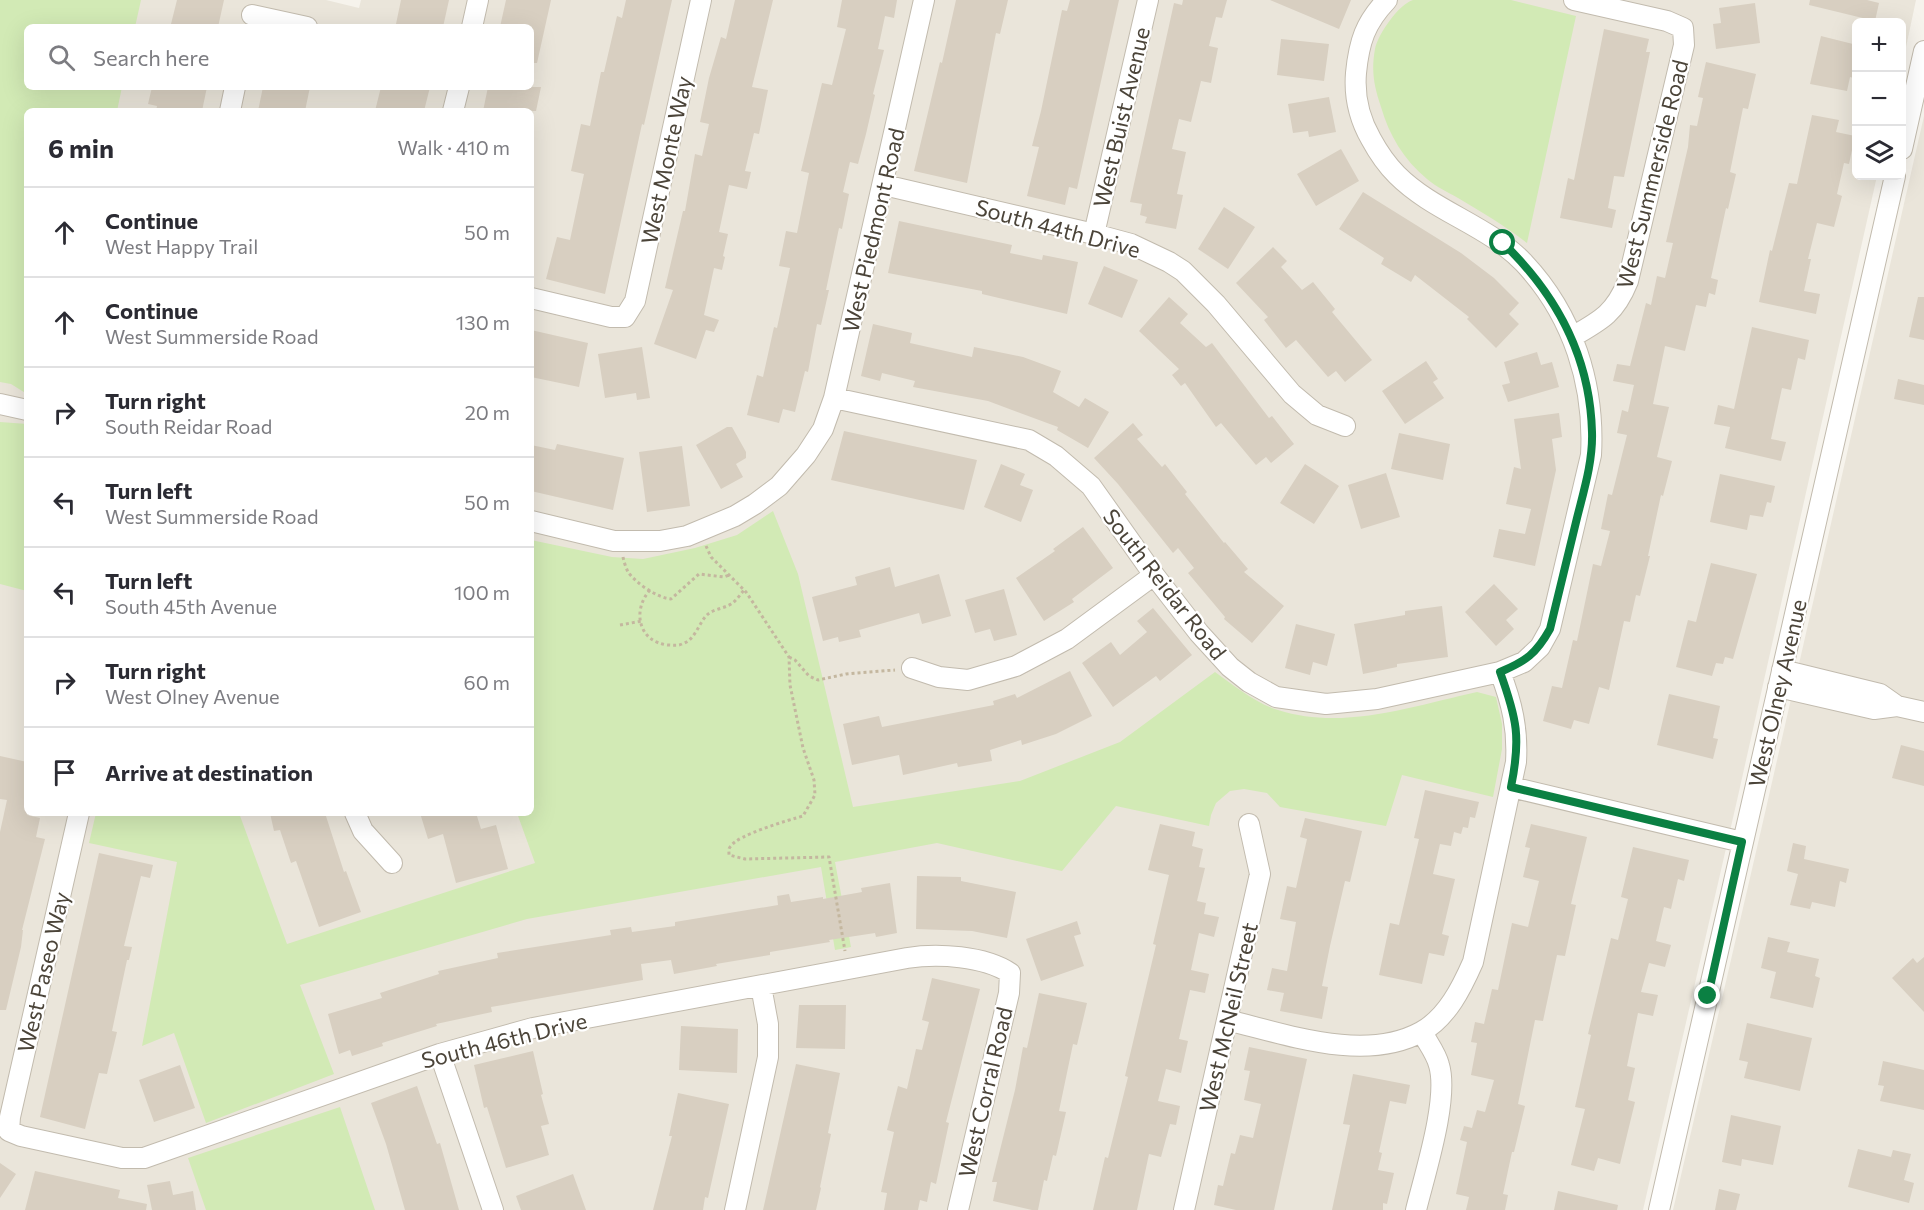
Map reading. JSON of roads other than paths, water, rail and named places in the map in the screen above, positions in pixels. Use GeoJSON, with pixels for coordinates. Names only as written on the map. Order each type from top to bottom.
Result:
{"type":"FeatureCollection","features":[{"type":"Feature","properties":{"kind":"street"},"geometry":{"type":"LineString","coordinates":[[473,24],[478,0]]}},
{"type":"Feature","properties":{"kind":"street","name":"West Monte Way"},"geometry":{"type":"LineString","coordinates":[[534,299],[611,317],[625,317],[635,301],[701,0]]}},
{"type":"Feature","properties":{"kind":"street","name":"West Piedmont Road"},"geometry":{"type":"LineString","coordinates":[[534,522],[614,541],[660,541],[687,536],[735,516],[755,504],[779,486],[806,455],[823,429],[834,398],[924,0]]}},
{"type":"Feature","properties":{"kind":"street","name":"West Buist Avenue"},"geometry":{"type":"LineString","coordinates":[[1094,234],[1148,0]]}},
{"type":"Feature","properties":{"kind":"street"},"geometry":{"type":"LineString","coordinates":[[1386,0],[1362,35],[1355,84],[1357,108],[1378,153],[1398,176],[1432,201],[1503,243],[1525,264],[1558,309],[1572,337]]}},
{"type":"Feature","properties":{"kind":"street","name":"West Summerside Road"},"geometry":{"type":"LineString","coordinates":[[1572,337],[1606,317],[1620,300],[1628,281],[1684,45],[1683,28],[1667,21],[1574,0]]}},
{"type":"Feature","properties":{"kind":"street"},"geometry":{"type":"LineString","coordinates":[[252,14],[294,24]]}},
{"type":"Feature","properties":{"kind":"street"},"geometry":{"type":"LineString","coordinates":[[1906,131],[1924,51]]}},
{"type":"Feature","properties":{"kind":"street"},"geometry":{"type":"LineString","coordinates":[[231,108],[234,90]]}},
{"type":"Feature","properties":{"kind":"street"},"geometry":{"type":"LineString","coordinates":[[454,108],[458,90]]}},
{"type":"Feature","properties":{"kind":"street","name":"West Olney Avenue"},"geometry":{"type":"LineString","coordinates":[[1659,1210],[1894,180]]}},
{"type":"Feature","properties":{"kind":"street","name":"South 44th Drive"},"geometry":{"type":"LineString","coordinates":[[884,185],[1131,244],[1168,262],[1183,271],[1216,304],[1292,394],[1317,415],[1345,426]]}},
{"type":"Feature","properties":{"kind":"street","name":"South Reidar Road"},"geometry":{"type":"LineString","coordinates":[[834,398],[1029,440],[1056,456],[1091,486],[1198,633],[1230,667],[1249,682],[1276,697],[1326,704],[1377,699],[1500,672],[1524,662],[1540,647],[1550,629],[1591,455],[1589,397],[1583,369],[1572,337]]}},
{"type":"Feature","properties":{"kind":"street"},"geometry":{"type":"LineString","coordinates":[[0,404],[24,409]]}},
{"type":"Feature","properties":{"kind":"street"},"geometry":{"type":"LineString","coordinates":[[912,668],[939,677],[968,680],[1016,666],[1067,639],[1154,575]]}},
{"type":"Feature","properties":{"kind":"street"},"geometry":{"type":"LineString","coordinates":[[1227,1020],[1336,1045],[1355,1047],[1387,1044],[1422,1032],[1449,1006],[1463,985],[1473,962],[1511,787],[1518,741],[1511,701],[1500,672]]}},
{"type":"Feature","properties":{"kind":"street"},"geometry":{"type":"LineString","coordinates":[[1780,679],[1842,693],[1875,709],[1897,706],[1924,712]]}},
{"type":"Feature","properties":{"kind":"street"},"geometry":{"type":"LineString","coordinates":[[1511,787],[1742,842]]}},
{"type":"Feature","properties":{"kind":"street","name":"West Paseo Way"},"geometry":{"type":"LineString","coordinates":[[9,1131],[10,1117],[78,816]]}},
{"type":"Feature","properties":{"kind":"street"},"geometry":{"type":"LineString","coordinates":[[356,816],[363,831],[393,863]]}},
{"type":"Feature","properties":{"kind":"street","name":"West McNeil Street"},"geometry":{"type":"LineString","coordinates":[[1184,1210],[1260,874],[1249,824]]}},
{"type":"Feature","properties":{"kind":"street","name":"South 46th Drive"},"geometry":{"type":"LineString","coordinates":[[9,1131],[21,1136],[122,1158],[144,1158],[440,1054],[533,1028],[922,956],[944,956],[999,966],[1010,974]]}},
{"type":"Feature","properties":{"kind":"street","name":"West Corral Road"},"geometry":{"type":"LineString","coordinates":[[958,1210],[1009,993],[1010,974]]}},
{"type":"Feature","properties":{"kind":"street"},"geometry":{"type":"LineString","coordinates":[[735,1210],[768,1057],[768,1024],[761,986]]}},
{"type":"Feature","properties":{"kind":"street"},"geometry":{"type":"LineString","coordinates":[[1416,1210],[1441,1102],[1439,1063],[1422,1032]]}},
{"type":"Feature","properties":{"kind":"street"},"geometry":{"type":"LineString","coordinates":[[440,1054],[493,1210]]}}]}
